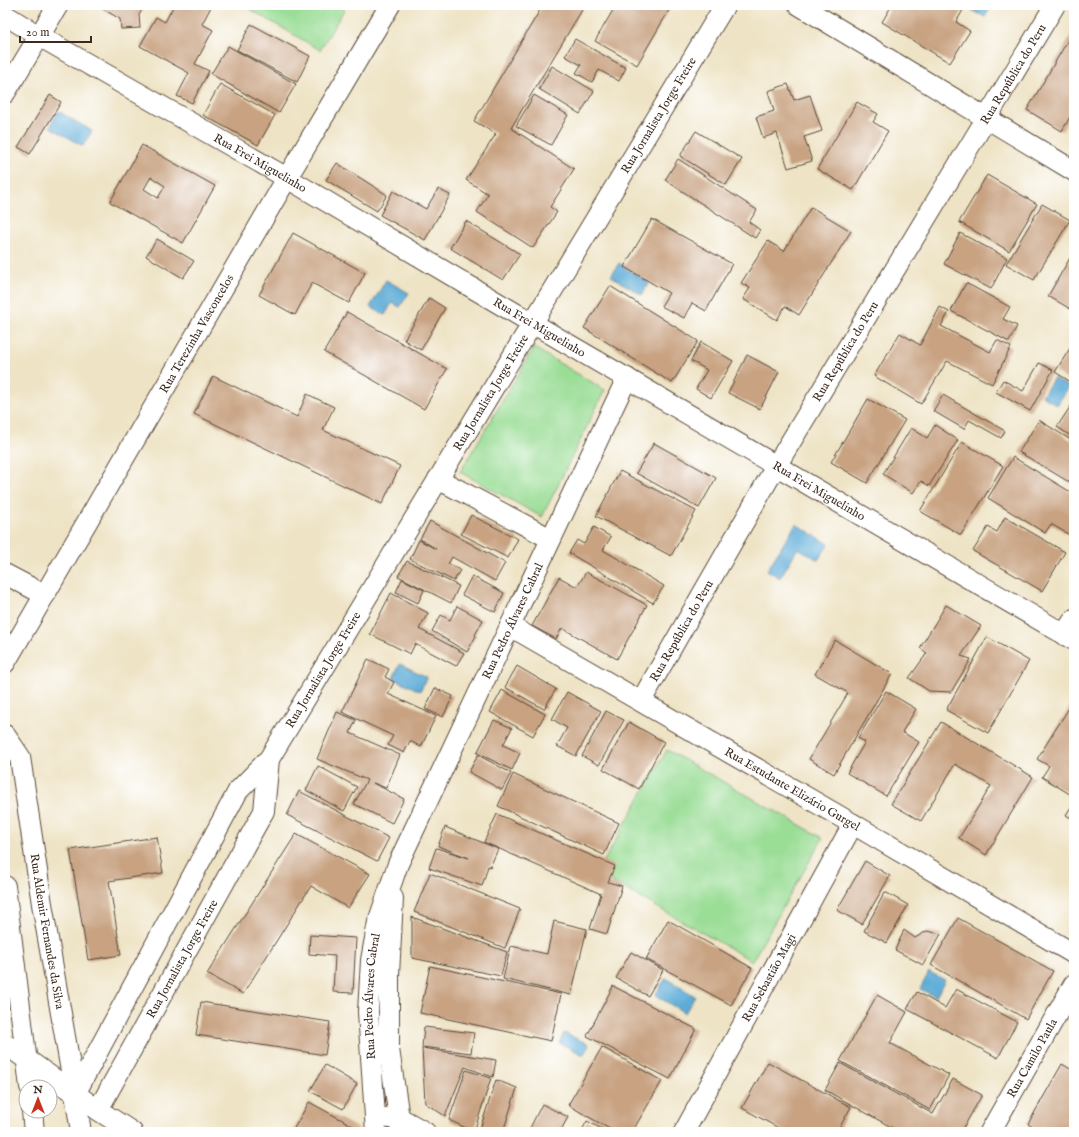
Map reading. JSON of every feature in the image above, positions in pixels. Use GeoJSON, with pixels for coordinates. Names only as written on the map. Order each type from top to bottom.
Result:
{"type":"FeatureCollection","features":[{"type":"Feature","properties":{"kind":"street"},"geometry":{"type":"LineString","coordinates":[[5,93],[58,5]]}},
{"type":"Feature","properties":{"kind":"street","name":"Rua Terezinha Vasconcelos"},"geometry":{"type":"LineString","coordinates":[[5,663],[287,178],[390,5]]}},
{"type":"Feature","properties":{"kind":"street","name":"Rua Jornalista Jorge Freire"},"geometry":{"type":"LineString","coordinates":[[75,1094],[238,791],[269,759],[725,5]]}},
{"type":"Feature","properties":{"kind":"street"},"geometry":{"type":"LineString","coordinates":[[799,5],[1074,171]]}},
{"type":"Feature","properties":{"kind":"street","name":"Rua República do Peru"},"geometry":{"type":"LineString","coordinates":[[641,701],[776,466],[1055,5]]}},
{"type":"Feature","properties":{"kind":"street","name":"Rua Frei Miguelinho"},"geometry":{"type":"LineString","coordinates":[[5,15],[287,178],[776,466],[1071,631]]}},
{"type":"Feature","properties":{"kind":"street","name":"Rua Pedro Álvares Cabral"},"geometry":{"type":"LineString","coordinates":[[375,1125],[368,1012],[371,960],[378,922],[398,864],[627,378]]}},
{"type":"Feature","properties":{"kind":"street"},"geometry":{"type":"LineString","coordinates":[[438,479],[551,539]]}},
{"type":"Feature","properties":{"kind":"street"},"geometry":{"type":"LineString","coordinates":[[5,574],[45,595]]}},
{"type":"Feature","properties":{"kind":"street","name":"Rua Estudante Elizário Gurgel"},"geometry":{"type":"LineString","coordinates":[[510,626],[853,824],[1074,954]]}},
{"type":"Feature","properties":{"kind":"street","name":"Rua Aldemir Fernandes da Silva"},"geometry":{"type":"LineString","coordinates":[[5,735],[20,757],[42,904],[81,1132]]}},
{"type":"Feature","properties":{"kind":"street","name":"Rua Jornalista Jorge Freire"},"geometry":{"type":"LineString","coordinates":[[98,1110],[264,811],[269,759]]}},
{"type":"Feature","properties":{"kind":"street","name":"Rua Sebastião Magi"},"geometry":{"type":"LineString","coordinates":[[684,1132],[853,824]]}},
{"type":"Feature","properties":{"kind":"street","name":"Rua Pedro Álvares Cabral"},"geometry":{"type":"LineString","coordinates":[[398,864],[393,898],[389,975],[389,1050],[400,1124]]}},
{"type":"Feature","properties":{"kind":"street"},"geometry":{"type":"LineString","coordinates":[[5,886],[29,1079]]}},
{"type":"Feature","properties":{"kind":"street","name":"Rua Camilo Paula"},"geometry":{"type":"LineString","coordinates":[[990,1132],[1074,984]]}},
{"type":"Feature","properties":{"kind":"street"},"geometry":{"type":"LineString","coordinates":[[5,1044],[98,1110],[132,1132]]}},
{"type":"Feature","properties":{"kind":"street"},"geometry":{"type":"LineString","coordinates":[[33,1119],[34,1132]]}},
{"type":"Feature","properties":{"kind":"street"},"geometry":{"type":"LineString","coordinates":[[375,1125],[400,1124],[425,1132]]}},
{"type":"Feature","properties":{"kind":"green space"},"geometry":{"type":"Polygon","coordinates":[[[243,5],[347,5],[320,50],[243,5]]]}},
{"type":"Feature","properties":{"kind":"green space"},"geometry":{"type":"Polygon","coordinates":[[[534,348],[605,390],[542,517],[460,472],[534,348]]]}},
{"type":"Feature","properties":{"kind":"green space"},"geometry":{"type":"Polygon","coordinates":[[[667,750],[823,838],[752,961],[597,873],[667,750]]]}},
{"type":"Feature","properties":{"kind":"water"},"geometry":{"type":"Polygon","coordinates":[[[973,5],[992,5],[985,17],[970,9],[973,5]]]}},
{"type":"Feature","properties":{"kind":"water"},"geometry":{"type":"Polygon","coordinates":[[[58,111],[92,131],[83,146],[50,127],[58,111]]]}},
{"type":"Feature","properties":{"kind":"water"},"geometry":{"type":"Polygon","coordinates":[[[619,263],[649,283],[642,295],[611,276],[619,263]]]}},
{"type":"Feature","properties":{"kind":"water"},"geometry":{"type":"Polygon","coordinates":[[[386,280],[409,293],[400,307],[392,303],[385,315],[370,307],[386,280]]]}},
{"type":"Feature","properties":{"kind":"water"},"geometry":{"type":"Polygon","coordinates":[[[1054,378],[1069,387],[1057,405],[1042,396],[1054,378]]]}},
{"type":"Feature","properties":{"kind":"water"},"geometry":{"type":"Polygon","coordinates":[[[796,524],[829,544],[818,560],[798,548],[780,578],[767,570],[796,524]]]}},
{"type":"Feature","properties":{"kind":"water"},"geometry":{"type":"Polygon","coordinates":[[[400,664],[427,677],[420,691],[393,678],[400,664]]]}},
{"type":"Feature","properties":{"kind":"water"},"geometry":{"type":"Polygon","coordinates":[[[929,972],[945,980],[936,997],[920,989],[929,972]]]}},
{"type":"Feature","properties":{"kind":"water"},"geometry":{"type":"Polygon","coordinates":[[[666,978],[695,996],[685,1013],[655,995],[666,978]]]}},
{"type":"Feature","properties":{"kind":"water"},"geometry":{"type":"Polygon","coordinates":[[[564,1033],[589,1044],[584,1055],[559,1043],[564,1033]]]}},
{"type":"Feature","properties":{"kind":"building"},"geometry":{"type":"Polygon","coordinates":[[[106,5],[145,5],[139,15],[140,28],[121,29],[120,19],[103,9],[106,5]]]}},
{"type":"Feature","properties":{"kind":"building"},"geometry":{"type":"Polygon","coordinates":[[[174,5],[212,5],[202,24],[213,30],[195,64],[209,71],[192,103],[177,96],[189,73],[140,46],[156,17],[165,22],[174,5]]]}},
{"type":"Feature","properties":{"kind":"building"},"geometry":{"type":"Polygon","coordinates":[[[543,5],[585,5],[511,128],[574,169],[550,207],[557,212],[533,248],[477,212],[488,194],[466,180],[496,134],[474,121],[543,5]]]}},
{"type":"Feature","properties":{"kind":"building"},"geometry":{"type":"Polygon","coordinates":[[[616,5],[672,5],[637,65],[595,41],[616,5]]]}},
{"type":"Feature","properties":{"kind":"building"},"geometry":{"type":"Polygon","coordinates":[[[892,5],[966,5],[956,22],[970,31],[950,63],[882,22],[892,5]]]}},
{"type":"Feature","properties":{"kind":"building"},"geometry":{"type":"Polygon","coordinates":[[[251,24],[310,56],[297,82],[237,50],[251,24]]]}},
{"type":"Feature","properties":{"kind":"building"},"geometry":{"type":"Polygon","coordinates":[[[1071,35],[1074,37],[1074,110],[1062,131],[1027,110],[1071,35]]]}},
{"type":"Feature","properties":{"kind":"building"},"geometry":{"type":"Polygon","coordinates":[[[575,39],[626,68],[619,81],[599,70],[592,82],[576,73],[581,65],[565,56],[575,39]]]}},
{"type":"Feature","properties":{"kind":"building"},"geometry":{"type":"Polygon","coordinates":[[[228,46],[296,84],[279,113],[211,74],[228,46]]]}},
{"type":"Feature","properties":{"kind":"building"},"geometry":{"type":"Polygon","coordinates":[[[552,66],[594,91],[580,114],[539,89],[552,66]]]}},
{"type":"Feature","properties":{"kind":"building"},"geometry":{"type":"Polygon","coordinates":[[[220,84],[275,115],[258,145],[203,115],[220,84]]]}},
{"type":"Feature","properties":{"kind":"building"},"geometry":{"type":"Polygon","coordinates":[[[788,84],[794,100],[810,95],[822,131],[804,137],[812,161],[788,168],[777,133],[763,138],[756,117],[774,111],[768,91],[788,84]]]}},
{"type":"Feature","properties":{"kind":"building"},"geometry":{"type":"Polygon","coordinates":[[[50,95],[61,102],[30,154],[18,147],[50,95]]]}},
{"type":"Feature","properties":{"kind":"building"},"geometry":{"type":"Polygon","coordinates":[[[534,95],[568,115],[551,145],[516,126],[534,95]]]}},
{"type":"Feature","properties":{"kind":"building"},"geometry":{"type":"Polygon","coordinates":[[[857,102],[878,114],[873,122],[888,131],[853,190],[817,169],[857,102]]]}},
{"type":"Feature","properties":{"kind":"building"},"geometry":{"type":"Polygon","coordinates":[[[696,131],[742,159],[726,185],[680,156],[696,131]]]}},
{"type":"Feature","properties":{"kind":"building"},"geometry":{"type":"Polygon","coordinates":[[[142,145],[215,186],[183,243],[110,202],[142,145]],[[151,177],[144,189],[158,198],[165,186],[151,177]]]}},
{"type":"Feature","properties":{"kind":"building"},"geometry":{"type":"Polygon","coordinates":[[[678,159],[757,210],[749,222],[760,230],[755,238],[665,180],[678,159]]]}},
{"type":"Feature","properties":{"kind":"building"},"geometry":{"type":"Polygon","coordinates":[[[337,163],[387,195],[377,211],[326,180],[337,163]]]}},
{"type":"Feature","properties":{"kind":"building"},"geometry":{"type":"Polygon","coordinates":[[[987,175],[1037,204],[1009,251],[959,222],[987,175]]]}},
{"type":"Feature","properties":{"kind":"building"},"geometry":{"type":"Polygon","coordinates":[[[438,189],[450,195],[425,240],[380,215],[393,191],[426,209],[438,189]]]}},
{"type":"Feature","properties":{"kind":"building"},"geometry":{"type":"Polygon","coordinates":[[[1042,204],[1070,220],[1034,280],[1006,264],[1042,204]]]}},
{"type":"Feature","properties":{"kind":"building"},"geometry":{"type":"Polygon","coordinates":[[[811,207],[851,231],[799,315],[785,306],[777,320],[743,299],[750,288],[741,283],[768,241],[784,251],[811,207]]]}},
{"type":"Feature","properties":{"kind":"building"},"geometry":{"type":"Polygon","coordinates":[[[652,219],[732,264],[706,311],[692,303],[684,318],[661,306],[669,293],[624,267],[652,219]]]}},
{"type":"Feature","properties":{"kind":"building"},"geometry":{"type":"Polygon","coordinates":[[[466,221],[520,254],[503,280],[450,248],[466,221]]]}},
{"type":"Feature","properties":{"kind":"building"},"geometry":{"type":"Polygon","coordinates":[[[293,233],[365,273],[349,303],[312,283],[295,315],[259,295],[293,233]]]}},
{"type":"Feature","properties":{"kind":"building"},"geometry":{"type":"Polygon","coordinates":[[[960,233],[1007,258],[991,289],[944,264],[960,233]]]}},
{"type":"Feature","properties":{"kind":"building"},"geometry":{"type":"Polygon","coordinates":[[[157,239],[194,261],[183,278],[146,256],[157,239]]]}},
{"type":"Feature","properties":{"kind":"building"},"geometry":{"type":"Polygon","coordinates":[[[1074,251],[1074,311],[1048,296],[1074,251]]]}},
{"type":"Feature","properties":{"kind":"building"},"geometry":{"type":"Polygon","coordinates":[[[966,283],[1010,307],[1003,319],[1017,326],[1009,342],[951,311],[966,283]]]}},
{"type":"Feature","properties":{"kind":"building"},"geometry":{"type":"Polygon","coordinates":[[[610,286],[698,341],[672,383],[584,328],[610,286]]]}},
{"type":"Feature","properties":{"kind":"building"},"geometry":{"type":"Polygon","coordinates":[[[429,298],[445,308],[421,350],[404,340],[429,298]]]}},
{"type":"Feature","properties":{"kind":"building"},"geometry":{"type":"Polygon","coordinates":[[[940,307],[949,312],[941,326],[990,352],[997,340],[1011,347],[992,384],[947,361],[921,404],[874,376],[900,333],[920,345],[940,307]]]}},
{"type":"Feature","properties":{"kind":"building"},"geometry":{"type":"Polygon","coordinates":[[[347,312],[447,369],[424,409],[324,352],[347,312]]]}},
{"type":"Feature","properties":{"kind":"building"},"geometry":{"type":"Polygon","coordinates":[[[701,342],[733,361],[711,398],[696,389],[707,370],[691,361],[701,342]]]}},
{"type":"Feature","properties":{"kind":"building"},"geometry":{"type":"Polygon","coordinates":[[[1074,342],[1074,384],[1055,372],[1074,342]]]}},
{"type":"Feature","properties":{"kind":"building"},"geometry":{"type":"Polygon","coordinates":[[[747,355],[779,372],[760,409],[728,393],[747,355]]]}},
{"type":"Feature","properties":{"kind":"building"},"geometry":{"type":"Polygon","coordinates":[[[1039,363],[1053,370],[1030,411],[996,392],[1003,380],[1023,391],[1039,363]]]}},
{"type":"Feature","properties":{"kind":"building"},"geometry":{"type":"Polygon","coordinates":[[[213,376],[297,417],[307,394],[334,407],[323,430],[400,466],[382,504],[194,414],[213,376]]]}},
{"type":"Feature","properties":{"kind":"building"},"geometry":{"type":"Polygon","coordinates":[[[943,395],[1005,431],[1001,438],[969,420],[964,429],[933,411],[943,395]]]}},
{"type":"Feature","properties":{"kind":"building"},"geometry":{"type":"Polygon","coordinates":[[[868,399],[905,420],[867,483],[831,462],[868,399]]]}},
{"type":"Feature","properties":{"kind":"building"},"geometry":{"type":"Polygon","coordinates":[[[1074,401],[1074,438],[1057,427],[1074,401]]]}},
{"type":"Feature","properties":{"kind":"building"},"geometry":{"type":"Polygon","coordinates":[[[1039,420],[1074,442],[1074,485],[1019,452],[1039,420]]]}},
{"type":"Feature","properties":{"kind":"building"},"geometry":{"type":"Polygon","coordinates":[[[935,425],[958,440],[929,486],[921,481],[913,493],[883,474],[911,428],[927,438],[935,425]]]}},
{"type":"Feature","properties":{"kind":"building"},"geometry":{"type":"Polygon","coordinates":[[[962,442],[1003,466],[961,535],[920,511],[962,442]]]}},
{"type":"Feature","properties":{"kind":"building"},"geometry":{"type":"Polygon","coordinates":[[[654,443],[716,478],[699,508],[636,473],[654,443]]]}},
{"type":"Feature","properties":{"kind":"building"},"geometry":{"type":"Polygon","coordinates":[[[1013,457],[1074,494],[1073,537],[1051,524],[1045,533],[988,498],[1013,457]]]}},
{"type":"Feature","properties":{"kind":"building"},"geometry":{"type":"Polygon","coordinates":[[[620,471],[696,511],[671,556],[596,516],[620,471]]]}},
{"type":"Feature","properties":{"kind":"building"},"geometry":{"type":"Polygon","coordinates":[[[471,515],[518,539],[508,558],[461,534],[471,515]]]}},
{"type":"Feature","properties":{"kind":"building"},"geometry":{"type":"Polygon","coordinates":[[[1005,517],[1065,552],[1042,591],[973,551],[988,527],[997,532],[1005,517]]]}},
{"type":"Feature","properties":{"kind":"building"},"geometry":{"type":"Polygon","coordinates":[[[430,521],[505,563],[495,581],[452,557],[448,564],[460,570],[454,581],[410,559],[419,540],[436,549],[420,539],[430,521]]]}},
{"type":"Feature","properties":{"kind":"building"},"geometry":{"type":"Polygon","coordinates":[[[594,527],[611,537],[603,550],[664,586],[653,603],[569,553],[577,540],[584,544],[594,527]]]}},
{"type":"Feature","properties":{"kind":"building"},"geometry":{"type":"Polygon","coordinates":[[[407,561],[459,586],[451,603],[398,576],[407,561]]]}},
{"type":"Feature","properties":{"kind":"building"},"geometry":{"type":"Polygon","coordinates":[[[586,572],[647,605],[617,659],[562,628],[556,639],[532,626],[559,577],[577,587],[586,572]]]}},
{"type":"Feature","properties":{"kind":"building"},"geometry":{"type":"Polygon","coordinates":[[[472,576],[504,593],[495,612],[462,595],[472,576]]]}},
{"type":"Feature","properties":{"kind":"building"},"geometry":{"type":"Polygon","coordinates":[[[402,579],[424,590],[418,603],[396,592],[402,579]]]}},
{"type":"Feature","properties":{"kind":"building"},"geometry":{"type":"Polygon","coordinates":[[[391,593],[428,613],[419,629],[464,653],[456,666],[415,644],[410,654],[370,634],[391,593]]]}},
{"type":"Feature","properties":{"kind":"building"},"geometry":{"type":"Polygon","coordinates":[[[946,605],[981,626],[961,656],[971,659],[951,692],[929,691],[909,678],[927,653],[920,648],[946,605]]]}},
{"type":"Feature","properties":{"kind":"building"},"geometry":{"type":"Polygon","coordinates":[[[457,606],[483,620],[467,652],[432,631],[441,615],[450,620],[457,606]]]}},
{"type":"Feature","properties":{"kind":"building"},"geometry":{"type":"Polygon","coordinates":[[[987,637],[1029,661],[988,733],[946,710],[987,637]]]}},
{"type":"Feature","properties":{"kind":"building"},"geometry":{"type":"Polygon","coordinates":[[[835,640],[892,674],[834,774],[809,759],[848,693],[815,674],[835,640]]]}},
{"type":"Feature","properties":{"kind":"building"},"geometry":{"type":"Polygon","coordinates":[[[368,659],[389,669],[385,677],[394,682],[388,694],[436,716],[421,747],[410,741],[404,753],[388,745],[393,736],[342,712],[368,659]]]}},
{"type":"Feature","properties":{"kind":"building"},"geometry":{"type":"Polygon","coordinates":[[[517,666],[556,689],[544,709],[505,687],[517,666]]]}},
{"type":"Feature","properties":{"kind":"building"},"geometry":{"type":"Polygon","coordinates":[[[435,688],[453,696],[443,717],[425,709],[435,688]]]}},
{"type":"Feature","properties":{"kind":"building"},"geometry":{"type":"Polygon","coordinates":[[[502,690],[545,714],[533,736],[490,712],[502,690]]]}},
{"type":"Feature","properties":{"kind":"building"},"geometry":{"type":"Polygon","coordinates":[[[886,691],[916,709],[902,732],[919,742],[886,796],[847,773],[865,742],[858,738],[886,691]]]}},
{"type":"Feature","properties":{"kind":"building"},"geometry":{"type":"Polygon","coordinates":[[[567,692],[601,711],[576,756],[557,746],[567,728],[552,719],[567,692]]]}},
{"type":"Feature","properties":{"kind":"building"},"geometry":{"type":"Polygon","coordinates":[[[1074,700],[1073,796],[1042,777],[1049,766],[1037,759],[1074,700]]]}},
{"type":"Feature","properties":{"kind":"building"},"geometry":{"type":"Polygon","coordinates":[[[606,711],[624,720],[599,765],[582,756],[606,711]]]}},
{"type":"Feature","properties":{"kind":"building"},"geometry":{"type":"Polygon","coordinates":[[[337,712],[356,720],[350,733],[400,755],[386,788],[373,783],[404,799],[392,823],[354,804],[367,780],[317,759],[337,712]]]}},
{"type":"Feature","properties":{"kind":"building"},"geometry":{"type":"Polygon","coordinates":[[[494,720],[512,728],[503,745],[520,753],[512,770],[477,753],[494,720]]]}},
{"type":"Feature","properties":{"kind":"building"},"geometry":{"type":"Polygon","coordinates":[[[629,722],[664,742],[639,789],[603,769],[629,722]]]}},
{"type":"Feature","properties":{"kind":"building"},"geometry":{"type":"Polygon","coordinates":[[[941,722],[1033,777],[986,855],[959,838],[991,786],[955,764],[921,821],[891,804],[941,722]]]}},
{"type":"Feature","properties":{"kind":"building"},"geometry":{"type":"Polygon","coordinates":[[[478,755],[511,773],[502,790],[469,772],[478,755]]]}},
{"type":"Feature","properties":{"kind":"building"},"geometry":{"type":"Polygon","coordinates":[[[318,766],[357,787],[344,811],[306,790],[318,766]]]}},
{"type":"Feature","properties":{"kind":"building"},"geometry":{"type":"Polygon","coordinates":[[[513,774],[619,823],[604,855],[498,806],[513,774]]]}},
{"type":"Feature","properties":{"kind":"building"},"geometry":{"type":"Polygon","coordinates":[[[299,791],[389,838],[377,861],[287,815],[299,791]]]}},
{"type":"Feature","properties":{"kind":"building"},"geometry":{"type":"Polygon","coordinates":[[[1074,802],[1074,820],[1066,815],[1074,802]]]}},
{"type":"Feature","properties":{"kind":"building"},"geometry":{"type":"Polygon","coordinates":[[[497,814],[615,866],[608,882],[622,886],[607,934],[590,929],[601,894],[484,842],[497,814]]]}},
{"type":"Feature","properties":{"kind":"building"},"geometry":{"type":"Polygon","coordinates":[[[445,827],[498,849],[490,867],[488,866],[482,886],[429,868],[436,848],[469,858],[438,846],[445,827]]]}},
{"type":"Feature","properties":{"kind":"building"},"geometry":{"type":"Polygon","coordinates":[[[296,834],[370,874],[348,908],[311,886],[243,994],[207,974],[296,834]]]}},
{"type":"Feature","properties":{"kind":"building"},"geometry":{"type":"Polygon","coordinates":[[[157,837],[163,873],[109,881],[121,955],[88,960],[70,850],[157,837]]]}},
{"type":"Feature","properties":{"kind":"building"},"geometry":{"type":"Polygon","coordinates":[[[865,861],[890,876],[862,924],[837,910],[865,861]]]}},
{"type":"Feature","properties":{"kind":"building"},"geometry":{"type":"Polygon","coordinates":[[[430,873],[520,909],[505,948],[414,912],[430,873]]]}},
{"type":"Feature","properties":{"kind":"building"},"geometry":{"type":"Polygon","coordinates":[[[885,892],[908,905],[887,943],[864,931],[885,892]]]}},
{"type":"Feature","properties":{"kind":"building"},"geometry":{"type":"Polygon","coordinates":[[[412,917],[507,952],[501,976],[412,958],[412,917]]]}},
{"type":"Feature","properties":{"kind":"building"},"geometry":{"type":"Polygon","coordinates":[[[958,918],[1053,971],[1026,1019],[931,965],[958,918]]]}},
{"type":"Feature","properties":{"kind":"building"},"geometry":{"type":"Polygon","coordinates":[[[668,920],[752,968],[731,1005],[646,959],[668,920]]]}},
{"type":"Feature","properties":{"kind":"building"},"geometry":{"type":"Polygon","coordinates":[[[554,921],[587,929],[571,995],[503,979],[511,946],[547,954],[554,921]]]}},
{"type":"Feature","properties":{"kind":"building"},"geometry":{"type":"Polygon","coordinates":[[[904,930],[915,938],[927,931],[941,934],[923,965],[895,950],[904,930]]]}},
{"type":"Feature","properties":{"kind":"building"},"geometry":{"type":"Polygon","coordinates":[[[310,935],[356,938],[353,993],[333,992],[335,956],[309,954],[310,935]]]}},
{"type":"Feature","properties":{"kind":"building"},"geometry":{"type":"Polygon","coordinates":[[[631,952],[663,970],[648,996],[616,978],[631,952]]]}},
{"type":"Feature","properties":{"kind":"building"},"geometry":{"type":"Polygon","coordinates":[[[430,966],[561,994],[551,1041],[420,1013],[430,966]]]}},
{"type":"Feature","properties":{"kind":"building"},"geometry":{"type":"Polygon","coordinates":[[[613,986],[696,1029],[670,1079],[587,1036],[613,986]]]}},
{"type":"Feature","properties":{"kind":"building"},"geometry":{"type":"Polygon","coordinates":[[[956,989],[1017,1022],[998,1058],[907,1009],[917,992],[945,1008],[956,989]]]}},
{"type":"Feature","properties":{"kind":"building"},"geometry":{"type":"Polygon","coordinates":[[[877,995],[907,1012],[890,1043],[949,1075],[930,1110],[840,1061],[877,995]]]}},
{"type":"Feature","properties":{"kind":"building"},"geometry":{"type":"Polygon","coordinates":[[[201,1002],[330,1022],[325,1055],[196,1035],[201,1002]]]}},
{"type":"Feature","properties":{"kind":"building"},"geometry":{"type":"Polygon","coordinates":[[[424,1027],[474,1033],[471,1053],[422,1047],[424,1027]]]}},
{"type":"Feature","properties":{"kind":"building"},"geometry":{"type":"Polygon","coordinates":[[[602,1047],[662,1081],[632,1132],[615,1132],[568,1105],[602,1047]]]}},
{"type":"Feature","properties":{"kind":"building"},"geometry":{"type":"Polygon","coordinates":[[[422,1048],[496,1060],[493,1077],[465,1067],[445,1116],[425,1103],[422,1048]]]}},
{"type":"Feature","properties":{"kind":"building"},"geometry":{"type":"Polygon","coordinates":[[[768,1062],[851,1107],[837,1132],[786,1132],[742,1108],[768,1062]]]}},
{"type":"Feature","properties":{"kind":"building"},"geometry":{"type":"Polygon","coordinates":[[[840,1063],[933,1114],[953,1079],[982,1095],[961,1132],[900,1132],[825,1090],[840,1063]]]}},
{"type":"Feature","properties":{"kind":"building"},"geometry":{"type":"Polygon","coordinates":[[[1062,1064],[1074,1071],[1074,1132],[1042,1132],[1028,1124],[1062,1064]]]}},
{"type":"Feature","properties":{"kind":"building"},"geometry":{"type":"Polygon","coordinates":[[[325,1065],[357,1084],[343,1109],[310,1091],[325,1065]]]}},
{"type":"Feature","properties":{"kind":"building"},"geometry":{"type":"Polygon","coordinates":[[[466,1070],[491,1078],[474,1132],[449,1120],[466,1070]]]}},
{"type":"Feature","properties":{"kind":"building"},"geometry":{"type":"Polygon","coordinates":[[[496,1080],[517,1088],[503,1132],[479,1132],[496,1080]]]}},
{"type":"Feature","properties":{"kind":"building"},"geometry":{"type":"Polygon","coordinates":[[[309,1102],[359,1129],[357,1132],[292,1132],[309,1102]]]}},
{"type":"Feature","properties":{"kind":"building"},"geometry":{"type":"Polygon","coordinates":[[[542,1104],[568,1117],[560,1132],[528,1132],[542,1104]]]}},
{"type":"Feature","properties":{"kind":"building"},"geometry":{"type":"Polygon","coordinates":[[[587,1121],[607,1132],[581,1132],[587,1121]]]}}]}
